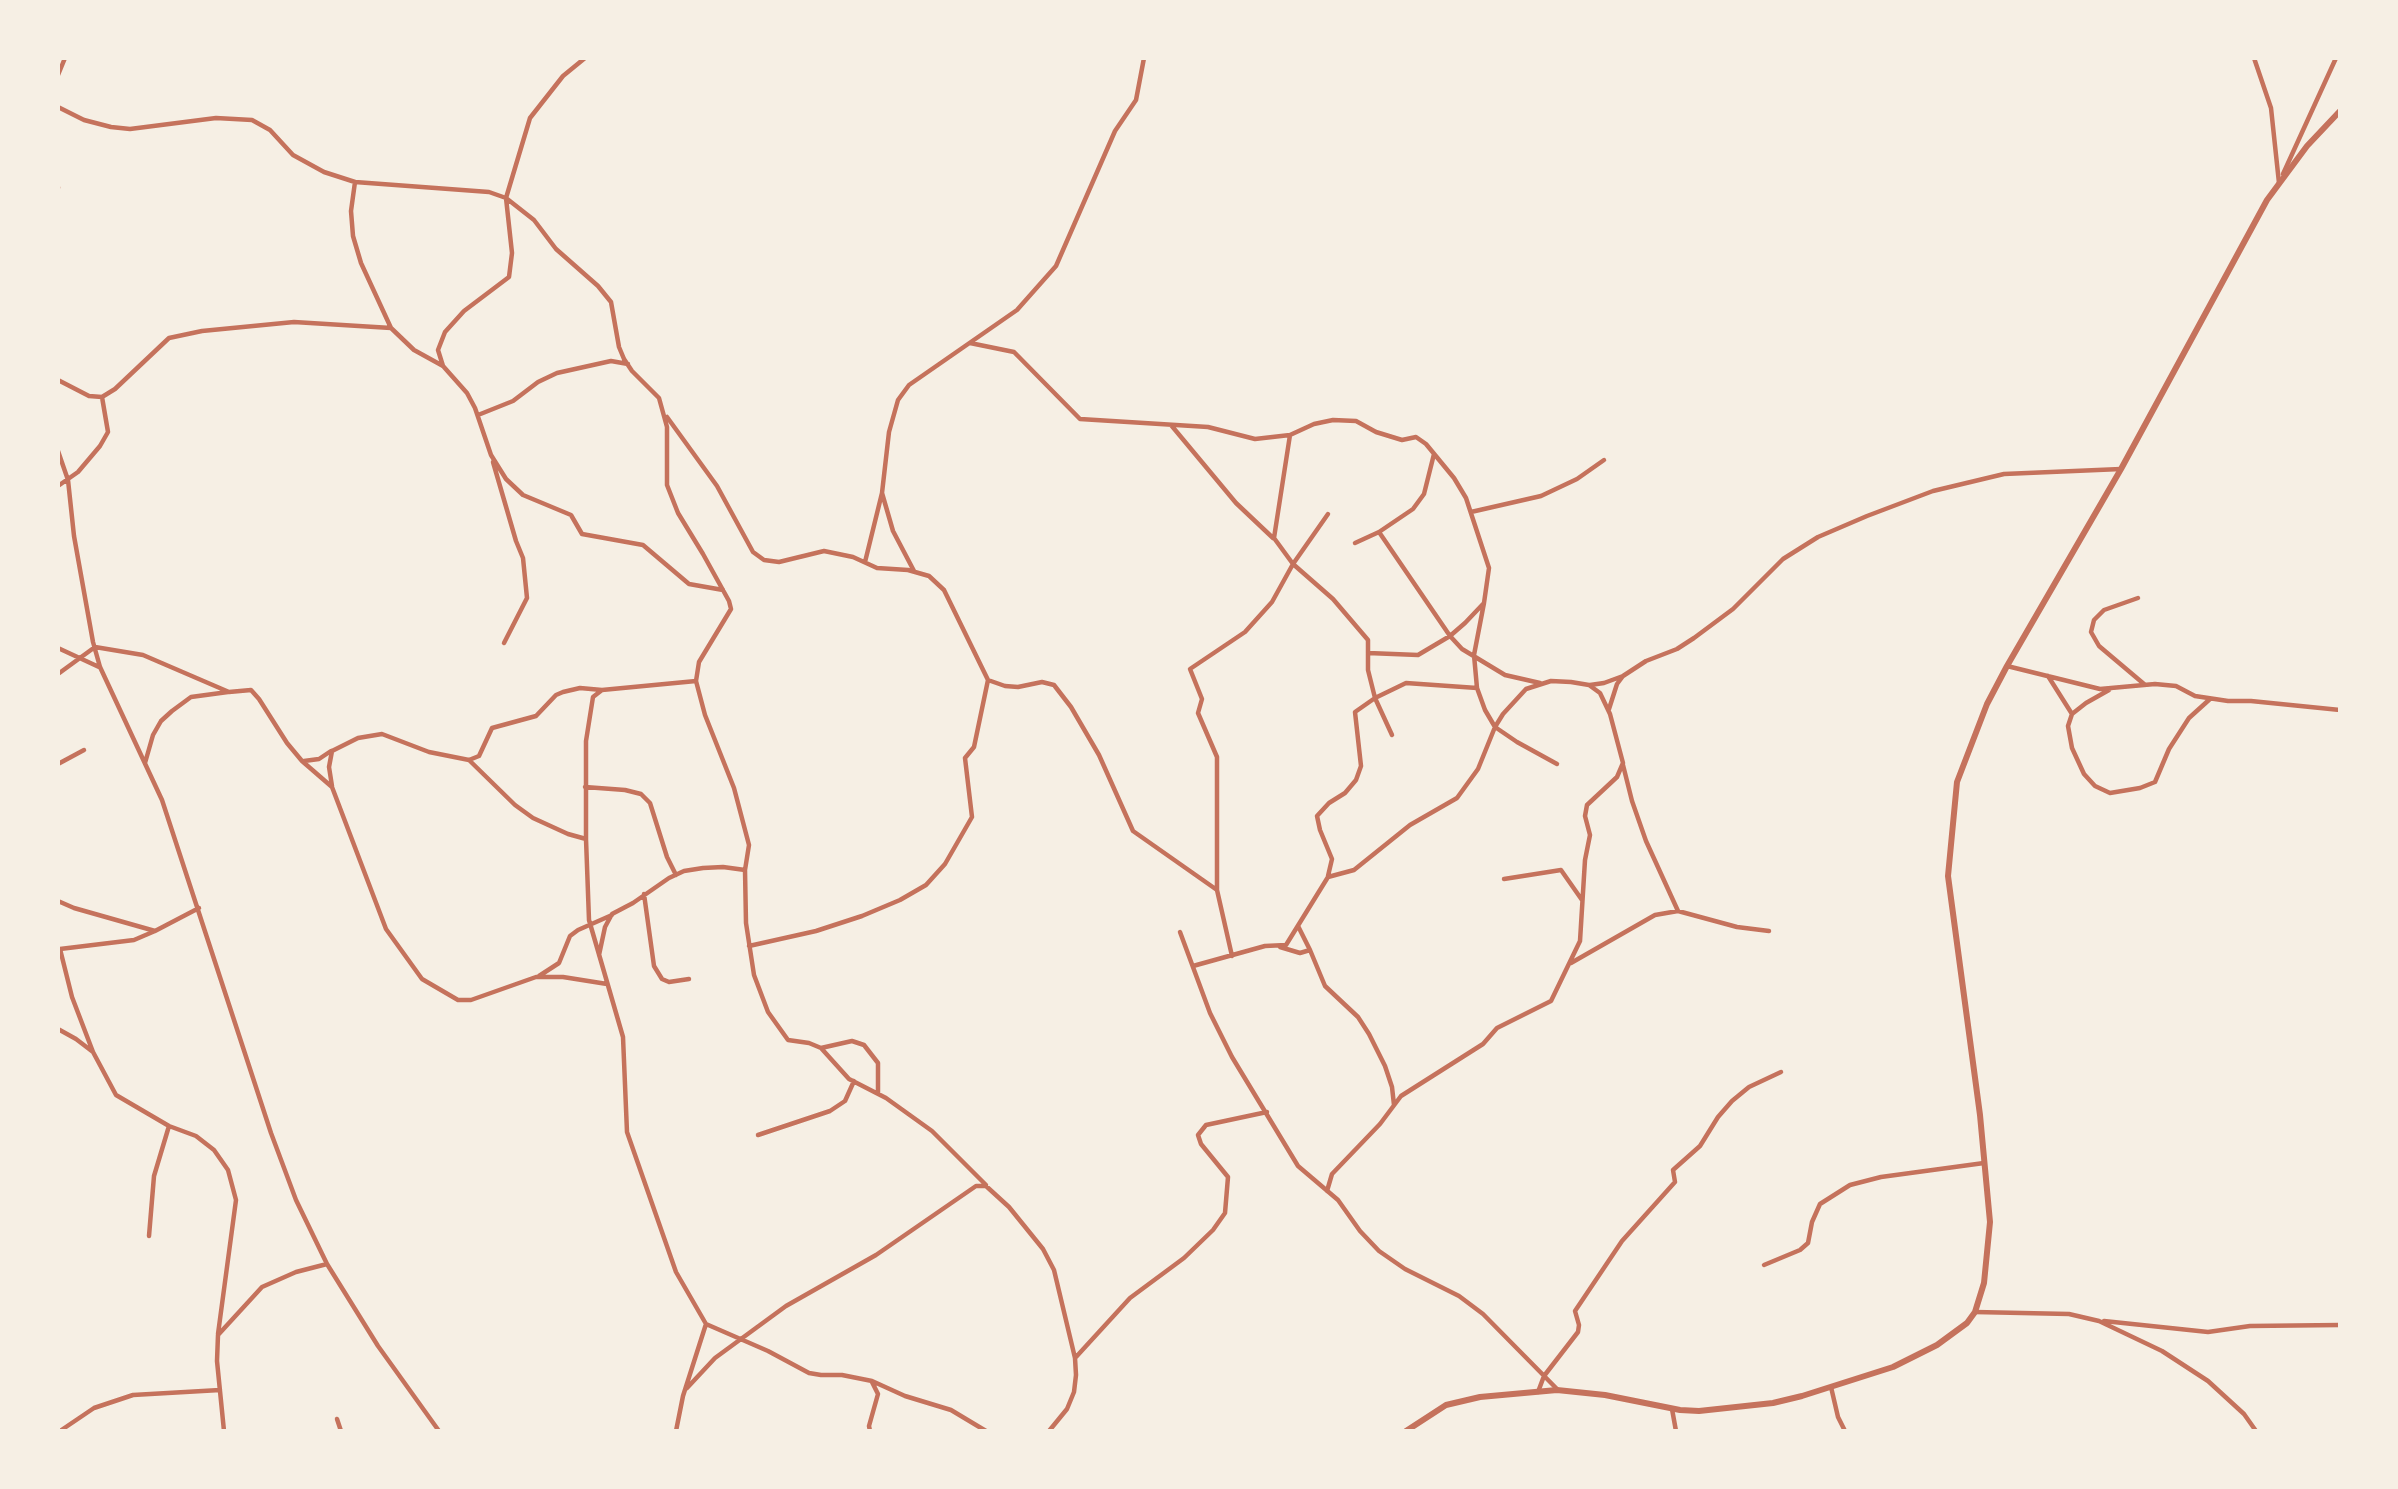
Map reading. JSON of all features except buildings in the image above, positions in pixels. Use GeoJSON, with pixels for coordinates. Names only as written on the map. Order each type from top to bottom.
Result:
{"type":"FeatureCollection","features":[{"type":"Feature","properties":{"kind":"street"},"geometry":{"type":"LineString","coordinates":[[58,75],[65,58]]}},
{"type":"Feature","properties":{"kind":"street"},"geometry":{"type":"LineString","coordinates":[[443,366],[438,350],[445,332],[464,311],[509,277],[512,253],[506,198],[530,118],[563,76],[585,58]]}},
{"type":"Feature","properties":{"kind":"street"},"geometry":{"type":"LineString","coordinates":[[865,562],[882,493],[889,432],[898,400],[909,386],[1017,310],[1056,266],[1115,131],[1136,100],[1144,58]]}},
{"type":"Feature","properties":{"kind":"street"},"geometry":{"type":"LineString","coordinates":[[2254,58],[2271,108],[2279,184]]}},
{"type":"Feature","properties":{"kind":"street"},"geometry":{"type":"LineString","coordinates":[[2279,184],[2336,58]]}},
{"type":"Feature","properties":{"kind":"street"},"geometry":{"type":"LineString","coordinates":[[58,107],[84,120],[130,129],[216,118],[252,120],[270,130],[293,155],[324,172],[355,182],[489,192],[506,198],[534,220],[556,248],[598,286],[611,302],[619,347],[628,364],[659,398],[667,427],[667,485],[678,513],[731,608],[699,662],[696,681],[705,715],[734,788],[749,845],[745,870],[746,923],[754,975],[768,1012],[788,1040],[821,1048],[854,1081],[878,1093],[932,1131],[1009,1207],[1043,1249],[1054,1270],[1075,1358],[1074,1392],[1067,1409],[1049,1431]]}},
{"type":"Feature","properties":{"kind":"street"},"geometry":{"type":"LineString","coordinates":[[1406,1431],[1446,1405],[1480,1397],[1557,1390],[1699,1411],[1773,1404],[1893,1367],[1927,1350],[1967,1323],[1975,1312],[1984,1283],[1990,1222],[1966,999],[1948,876],[1958,782],[1987,704],[2007,666],[2121,470],[2267,200],[2307,146],[2340,111]]}},
{"type":"Feature","properties":{"kind":"street"},"geometry":{"type":"LineString","coordinates":[[355,182],[351,211],[353,236],[361,263],[391,328],[414,349],[443,366],[467,393],[478,415],[491,455],[523,558],[527,598],[504,643]]}},
{"type":"Feature","properties":{"kind":"street"},"geometry":{"type":"LineString","coordinates":[[58,380],[89,396],[102,397],[115,389],[170,338],[202,331],[294,322],[391,328]]}},
{"type":"Feature","properties":{"kind":"street"},"geometry":{"type":"LineString","coordinates":[[970,343],[1014,352],[1080,419],[1208,427],[1255,439],[1290,435],[1314,424],[1333,420],[1356,421],[1376,432],[1402,440],[1416,437],[1454,478],[1466,498],[1489,568],[1474,655],[1477,688],[1485,710],[1495,727],[1557,764]]}},
{"type":"Feature","properties":{"kind":"street"},"geometry":{"type":"LineString","coordinates":[[478,415],[513,401],[538,382],[557,373],[611,361],[628,364]]}},
{"type":"Feature","properties":{"kind":"street"},"geometry":{"type":"LineString","coordinates":[[58,485],[78,472],[108,432],[102,397]]}},
{"type":"Feature","properties":{"kind":"street"},"geometry":{"type":"LineString","coordinates":[[663,413],[717,486],[753,552],[764,560],[779,562],[824,551],[877,568],[929,576],[944,590],[988,680],[974,747],[965,758],[972,817],[945,864],[926,884],[901,900],[816,931],[750,946]]}},
{"type":"Feature","properties":{"kind":"street"},"geometry":{"type":"LineString","coordinates":[[1171,425],[1236,503],[1274,538],[1293,564],[1333,599],[1368,640],[1368,670],[1376,698],[1392,735]]}},
{"type":"Feature","properties":{"kind":"street"},"geometry":{"type":"LineString","coordinates":[[1274,538],[1290,435]]}},
{"type":"Feature","properties":{"kind":"street"},"geometry":{"type":"LineString","coordinates":[[58,451],[68,480],[74,536],[100,667],[162,800],[271,1133],[296,1200],[327,1264],[378,1346],[439,1431]]}},
{"type":"Feature","properties":{"kind":"street"},"geometry":{"type":"LineString","coordinates":[[1355,542],[1379,531],[1413,509],[1424,494],[1434,454]]}},
{"type":"Feature","properties":{"kind":"street"},"geometry":{"type":"LineString","coordinates":[[491,455],[506,479],[523,495],[571,515],[582,534],[643,545],[688,584],[723,590]]}},
{"type":"Feature","properties":{"kind":"street"},"geometry":{"type":"LineString","coordinates":[[1471,512],[1541,496],[1577,479],[1604,460]]}},
{"type":"Feature","properties":{"kind":"street"},"geometry":{"type":"LineString","coordinates":[[1328,877],[1354,870],[1410,825],[1457,798],[1478,769],[1503,714],[1526,689],[1551,681],[1589,685],[1604,683],[1623,676],[1646,661],[1677,649],[1733,608],[1783,559],[1818,537],[1933,491],[2004,474],[2121,470]]}},
{"type":"Feature","properties":{"kind":"street"},"geometry":{"type":"LineString","coordinates":[[882,493],[893,531],[914,572]]}},
{"type":"Feature","properties":{"kind":"street"},"geometry":{"type":"LineString","coordinates":[[1232,956],[1217,890],[1217,757],[1198,713],[1202,699],[1190,669],[1245,632],[1272,602],[1293,564],[1328,514]]}},
{"type":"Feature","properties":{"kind":"street"},"geometry":{"type":"LineString","coordinates":[[1379,531],[1450,636],[1462,649],[1505,675],[1543,684]]}},
{"type":"Feature","properties":{"kind":"street"},"geometry":{"type":"LineString","coordinates":[[2138,598],[2104,610],[2094,621],[2091,632],[2099,646],[2145,685]]}},
{"type":"Feature","properties":{"kind":"street"},"geometry":{"type":"LineString","coordinates":[[1368,653],[1418,655],[1450,636],[1484,603]]}},
{"type":"Feature","properties":{"kind":"street"},"geometry":{"type":"LineString","coordinates":[[58,674],[94,647],[143,655],[229,692]]}},
{"type":"Feature","properties":{"kind":"street"},"geometry":{"type":"LineString","coordinates":[[58,648],[100,667]]}},
{"type":"Feature","properties":{"kind":"street"},"geometry":{"type":"LineString","coordinates":[[2007,666],[2100,689],[2155,684],[2176,686],[2195,696],[2211,699],[2340,710]]}},
{"type":"Feature","properties":{"kind":"street"},"geometry":{"type":"LineString","coordinates":[[1608,710],[1617,684],[1623,676]]}},
{"type":"Feature","properties":{"kind":"street"},"geometry":{"type":"LineString","coordinates":[[2049,676],[2072,714]]}},
{"type":"Feature","properties":{"kind":"street"},"geometry":{"type":"LineString","coordinates":[[988,680],[1018,687],[1042,682],[1054,685],[1072,707],[1099,755],[1133,831],[1217,890]]}},
{"type":"Feature","properties":{"kind":"street"},"geometry":{"type":"LineString","coordinates":[[302,761],[319,759],[358,738],[382,733],[429,752],[469,760],[479,756],[492,728],[536,716],[556,695],[580,688],[602,690],[696,681]]}},
{"type":"Feature","properties":{"kind":"street"},"geometry":{"type":"LineString","coordinates":[[1280,947],[1286,945],[1328,877],[1332,859],[1317,816],[1329,803],[1345,793],[1356,780],[1362,766],[1355,712],[1406,683],[1477,688]]}},
{"type":"Feature","properties":{"kind":"street"},"geometry":{"type":"LineString","coordinates":[[1589,685],[1601,693],[1608,710],[1632,802],[1646,841],[1678,911]]}},
{"type":"Feature","properties":{"kind":"street"},"geometry":{"type":"LineString","coordinates":[[2112,688],[2072,714],[2068,726],[2072,748],[2084,774],[2095,786],[2110,793],[2140,788],[2155,782],[2169,750],[2189,718],[2211,699]]}},
{"type":"Feature","properties":{"kind":"street"},"geometry":{"type":"LineString","coordinates":[[145,764],[153,735],[161,721],[172,710],[191,697],[251,690],[302,761],[332,787]]}},
{"type":"Feature","properties":{"kind":"street"},"geometry":{"type":"LineString","coordinates":[[602,690],[593,697],[586,741],[586,839],[590,924],[623,1037],[627,1132],[676,1272],[706,1324],[810,1373],[842,1375],[872,1381],[905,1396],[951,1410],[986,1431]]}},
{"type":"Feature","properties":{"kind":"street"},"geometry":{"type":"LineString","coordinates":[[58,764],[84,750]]}},
{"type":"Feature","properties":{"kind":"street"},"geometry":{"type":"LineString","coordinates":[[332,751],[329,767],[332,787],[386,929],[422,979],[458,1000],[471,1000],[536,977],[559,963],[570,936],[633,903],[676,875],[703,868],[745,870]]}},
{"type":"Feature","properties":{"kind":"street"},"geometry":{"type":"LineString","coordinates":[[469,760],[514,805],[533,818],[586,839]]}},
{"type":"Feature","properties":{"kind":"street"},"geometry":{"type":"LineString","coordinates":[[1327,1191],[1332,1174],[1380,1125],[1401,1096],[1446,1070],[1483,1044],[1497,1028],[1551,1001],[1580,940],[1585,860],[1590,835],[1585,816],[1587,805],[1617,777],[1623,763]]}},
{"type":"Feature","properties":{"kind":"street"},"geometry":{"type":"LineString","coordinates":[[586,787],[641,794],[650,803],[661,842],[676,875]]}},
{"type":"Feature","properties":{"kind":"street"},"geometry":{"type":"LineString","coordinates":[[1504,880],[1561,870],[1583,901]]}},
{"type":"Feature","properties":{"kind":"street"},"geometry":{"type":"LineString","coordinates":[[644,894],[654,966],[662,979],[669,982],[689,979]]}},
{"type":"Feature","properties":{"kind":"street"},"geometry":{"type":"LineString","coordinates":[[58,901],[155,932]]}},
{"type":"Feature","properties":{"kind":"street"},"geometry":{"type":"LineString","coordinates":[[199,908],[134,940],[58,947],[72,997],[93,1052],[116,1095],[169,1126],[196,1136],[214,1150],[228,1170],[236,1200],[216,1362],[223,1431]]}},
{"type":"Feature","properties":{"kind":"street"},"geometry":{"type":"LineString","coordinates":[[1570,964],[1655,915],[1678,911],[1737,928],[1769,931]]}},
{"type":"Feature","properties":{"kind":"street"},"geometry":{"type":"LineString","coordinates":[[599,956],[605,927],[612,914]]}},
{"type":"Feature","properties":{"kind":"street"},"geometry":{"type":"LineString","coordinates":[[1298,926],[1325,986],[1358,1017],[1370,1034],[1388,1076],[1394,1105]]}},
{"type":"Feature","properties":{"kind":"street"},"geometry":{"type":"LineString","coordinates":[[1180,932],[1210,1013],[1232,1057],[1298,1166],[1338,1200],[1360,1231],[1379,1251],[1405,1269],[1459,1296],[1475,1308],[1557,1390]]}},
{"type":"Feature","properties":{"kind":"street"},"geometry":{"type":"LineString","coordinates":[[1193,966],[1265,946],[1300,953],[1310,950]]}},
{"type":"Feature","properties":{"kind":"street"},"geometry":{"type":"LineString","coordinates":[[536,977],[563,977],[607,984]]}},
{"type":"Feature","properties":{"kind":"street"},"geometry":{"type":"LineString","coordinates":[[58,1029],[76,1038],[93,1052]]}},
{"type":"Feature","properties":{"kind":"street"},"geometry":{"type":"LineString","coordinates":[[821,1048],[852,1041],[864,1045],[878,1063],[878,1093]]}},
{"type":"Feature","properties":{"kind":"street"},"geometry":{"type":"LineString","coordinates":[[1538,1392],[1544,1376],[1578,1332],[1575,1311],[1622,1241],[1675,1182],[1672,1170],[1700,1146],[1718,1117],[1732,1101],[1749,1087],[1781,1072]]}},
{"type":"Feature","properties":{"kind":"street"},"geometry":{"type":"LineString","coordinates":[[758,1135],[830,1111],[845,1101],[854,1081]]}},
{"type":"Feature","properties":{"kind":"street"},"geometry":{"type":"LineString","coordinates":[[1075,1358],[1130,1298],[1184,1258],[1213,1230],[1225,1213],[1228,1177],[1201,1144],[1198,1135],[1206,1125],[1267,1112]]}},
{"type":"Feature","properties":{"kind":"street"},"geometry":{"type":"LineString","coordinates":[[149,1236],[153,1176],[169,1126]]}},
{"type":"Feature","properties":{"kind":"street"},"geometry":{"type":"LineString","coordinates":[[1764,1265],[1800,1250],[1808,1243],[1812,1222],[1820,1204],[1850,1185],[1881,1177],[1984,1163]]}},
{"type":"Feature","properties":{"kind":"street"},"geometry":{"type":"LineString","coordinates":[[686,1388],[715,1358],[786,1306],[876,1255],[976,1186],[986,1186]]}},
{"type":"Feature","properties":{"kind":"street"},"geometry":{"type":"LineString","coordinates":[[218,1335],[262,1287],[296,1272],[327,1264]]}},
{"type":"Feature","properties":{"kind":"street"},"geometry":{"type":"LineString","coordinates":[[1975,1312],[2069,1314],[2099,1321],[2208,1332],[2250,1326],[2340,1325]]}},
{"type":"Feature","properties":{"kind":"street"},"geometry":{"type":"LineString","coordinates":[[2099,1321],[2162,1351],[2208,1381],[2244,1413],[2256,1431]]}},
{"type":"Feature","properties":{"kind":"street"},"geometry":{"type":"LineString","coordinates":[[676,1431],[706,1324]]}},
{"type":"Feature","properties":{"kind":"street"},"geometry":{"type":"LineString","coordinates":[[870,1431],[878,1394],[872,1381]]}},
{"type":"Feature","properties":{"kind":"street"},"geometry":{"type":"LineString","coordinates":[[1831,1387],[1838,1417],[1845,1431]]}},
{"type":"Feature","properties":{"kind":"street"},"geometry":{"type":"LineString","coordinates":[[60,1431],[94,1408],[134,1395],[219,1390]]}},
{"type":"Feature","properties":{"kind":"street"},"geometry":{"type":"LineString","coordinates":[[1672,1409],[1676,1431]]}},
{"type":"Feature","properties":{"kind":"street"},"geometry":{"type":"LineString","coordinates":[[337,1419],[341,1431]]}}]}
